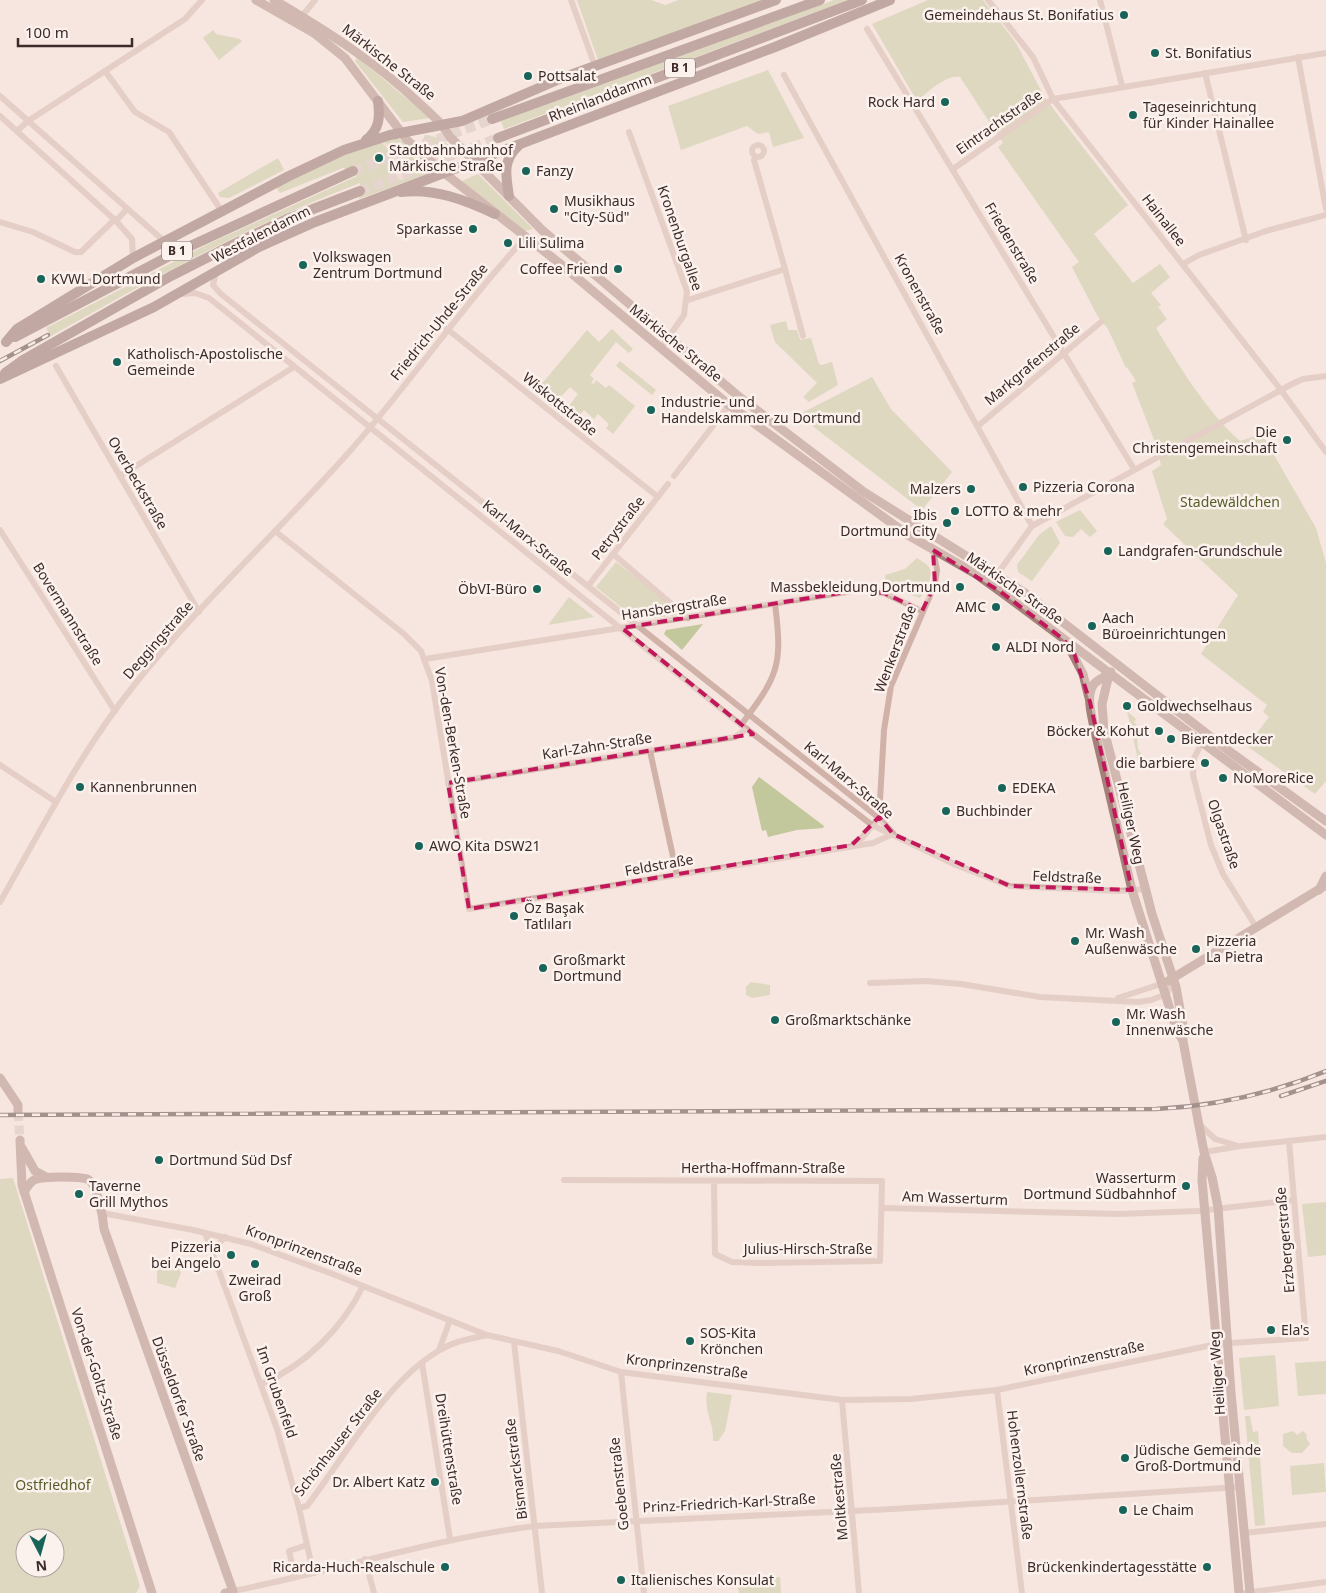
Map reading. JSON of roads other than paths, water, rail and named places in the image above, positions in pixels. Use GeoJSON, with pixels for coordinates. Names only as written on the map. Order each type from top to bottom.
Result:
{"type":"FeatureCollection","features":[{"type":"Feature","properties":{"kind":"main road","name":"Märkische Straße"},"geometry":{"type":"LineString","coordinates":[[256,0],[323,39],[345,58],[408,140],[443,172],[526,237],[729,405],[850,494],[933,550],[990,584],[1326,835]]}},
{"type":"Feature","properties":{"kind":"main road","name":"Märkische Straße"},"geometry":{"type":"LineString","coordinates":[[274,0],[335,36],[391,78],[443,126],[450,137],[475,160],[542,230],[736,395],[864,492],[996,574],[1117,664],[1237,758],[1326,821]]}},
{"type":"Feature","properties":{"kind":"main road"},"geometry":{"type":"LineString","coordinates":[[443,126],[487,111],[535,89],[595,66],[776,0]]}},
{"type":"Feature","properties":{"kind":"main road","name":"Rheinlanddamm"},"geometry":{"type":"LineString","coordinates":[[492,119],[820,0]]}},
{"type":"Feature","properties":{"kind":"main road","name":"Rheinlanddamm"},"geometry":{"type":"LineString","coordinates":[[498,138],[862,0]]}},
{"type":"Feature","properties":{"kind":"main road","name":"Rheinlanddamm"},"geometry":{"type":"LineString","coordinates":[[459,166],[766,50],[890,0]]}},
{"type":"Feature","properties":{"kind":"main road"},"geometry":{"type":"LineString","coordinates":[[359,144],[376,130],[380,118],[378,101]]}},
{"type":"Feature","properties":{"kind":"main road","name":"Westfalendamm"},"geometry":{"type":"LineString","coordinates":[[3,343],[17,328],[133,258],[223,213],[307,167],[359,144],[403,132],[443,126]]}},
{"type":"Feature","properties":{"kind":"main road"},"geometry":{"type":"LineString","coordinates":[[508,196],[505,173],[507,158],[518,146],[534,137]]}},
{"type":"Feature","properties":{"kind":"main road","name":"Westfalendamm"},"geometry":{"type":"LineString","coordinates":[[0,378],[179,294],[280,237],[459,166]]}},
{"type":"Feature","properties":{"kind":"main road","name":"Westfalendamm"},"geometry":{"type":"LineString","coordinates":[[3,343],[183,249],[353,172]]}},
{"type":"Feature","properties":{"kind":"main road","name":"Westfalendamm"},"geometry":{"type":"LineString","coordinates":[[0,378],[24,360],[171,276],[287,219],[360,191]]}},
{"type":"Feature","properties":{"kind":"main road"},"geometry":{"type":"LineString","coordinates":[[385,194],[404,191],[434,192],[462,199],[495,214]]}},
{"type":"Feature","properties":{"kind":"main road"},"geometry":{"type":"LineString","coordinates":[[526,237],[542,230]]}},
{"type":"Feature","properties":{"kind":"main road"},"geometry":{"type":"LineString","coordinates":[[1063,640],[1074,653],[1083,674],[1090,702]]}},
{"type":"Feature","properties":{"kind":"main road","name":"Heiliger Weg"},"geometry":{"type":"LineString","coordinates":[[1117,664],[1109,674],[1095,683],[1090,702],[1132,890],[1164,983],[1176,1028],[1183,1040]]}},
{"type":"Feature","properties":{"kind":"main road","name":"Heiliger Weg"},"geometry":{"type":"LineString","coordinates":[[1109,674],[1102,704],[1104,730],[1145,889],[1174,979],[1184,1026],[1183,1040],[1198,1123],[1218,1207],[1250,1593]]}},
{"type":"Feature","properties":{"kind":"main road"},"geometry":{"type":"LineString","coordinates":[[1164,983],[1174,979],[1322,887],[1326,876]]}},
{"type":"Feature","properties":{"kind":"main road"},"geometry":{"type":"LineString","coordinates":[[0,1078],[18,1105],[18,1112]]}},
{"type":"Feature","properties":{"kind":"main road","name":"Von-der-Goltz-Straße"},"geometry":{"type":"LineString","coordinates":[[35,1171],[25,1158],[20,1140],[20,1173],[24,1192],[148,1590]]}},
{"type":"Feature","properties":{"kind":"main road","name":"Heiliger Weg"},"geometry":{"type":"LineString","coordinates":[[1204,1152],[1202,1180],[1239,1593]]}},
{"type":"Feature","properties":{"kind":"main road"},"geometry":{"type":"LineString","coordinates":[[35,1171],[46,1177]]}},
{"type":"Feature","properties":{"kind":"main road"},"geometry":{"type":"LineString","coordinates":[[24,1192],[34,1180],[46,1177],[84,1178],[89,1180],[102,1213]]}},
{"type":"Feature","properties":{"kind":"main road","name":"Düsseldorfer Straße"},"geometry":{"type":"LineString","coordinates":[[102,1213],[104,1229],[231,1592]]}},
{"type":"Feature","properties":{"kind":"street"},"geometry":{"type":"LineString","coordinates":[[17,131],[28,121],[185,19],[202,0]]}},
{"type":"Feature","properties":{"kind":"street"},"geometry":{"type":"LineString","coordinates":[[302,16],[315,0]]}},
{"type":"Feature","properties":{"kind":"street"},"geometry":{"type":"LineString","coordinates":[[571,0],[595,66]]}},
{"type":"Feature","properties":{"kind":"street","name":"Hainallee"},"geometry":{"type":"LineString","coordinates":[[988,0],[1033,57],[1054,99],[1281,390],[1326,452]]}},
{"type":"Feature","properties":{"kind":"street"},"geometry":{"type":"LineString","coordinates":[[1100,0],[1122,86]]}},
{"type":"Feature","properties":{"kind":"street","name":"Friedenstraße"},"geometry":{"type":"LineString","coordinates":[[867,30],[1134,470]]}},
{"type":"Feature","properties":{"kind":"street","name":"Eintrachtstraße"},"geometry":{"type":"LineString","coordinates":[[953,170],[1054,99],[1326,53]]}},
{"type":"Feature","properties":{"kind":"street"},"geometry":{"type":"LineString","coordinates":[[1298,58],[1326,208]]}},
{"type":"Feature","properties":{"kind":"street"},"geometry":{"type":"LineString","coordinates":[[105,70],[135,112],[169,132],[223,213]]}},
{"type":"Feature","properties":{"kind":"street"},"geometry":{"type":"LineString","coordinates":[[1205,73],[1246,240]]}},
{"type":"Feature","properties":{"kind":"street","name":"Kronenstraße"},"geometry":{"type":"LineString","coordinates":[[784,74],[1032,526]]}},
{"type":"Feature","properties":{"kind":"street"},"geometry":{"type":"LineString","coordinates":[[0,96],[164,241]]}},
{"type":"Feature","properties":{"kind":"street"},"geometry":{"type":"LineString","coordinates":[[0,116],[116,220],[132,239],[133,258]]}},
{"type":"Feature","properties":{"kind":"street","name":"Kronenburgallee"},"geometry":{"type":"LineString","coordinates":[[629,132],[687,291],[688,300],[684,315],[660,348]]}},
{"type":"Feature","properties":{"kind":"street"},"geometry":{"type":"LineString","coordinates":[[756,156],[754,160],[803,336]]}},
{"type":"Feature","properties":{"kind":"street"},"geometry":{"type":"LineString","coordinates":[[0,222],[33,232],[75,252],[81,252],[127,209]]}},
{"type":"Feature","properties":{"kind":"street"},"geometry":{"type":"LineString","coordinates":[[1183,264],[1199,255],[1246,240],[1266,231],[1326,215]]}},
{"type":"Feature","properties":{"kind":"street","name":"Friedrich-Uhde-Straße"},"geometry":{"type":"LineString","coordinates":[[371,426],[447,330],[526,237]]}},
{"type":"Feature","properties":{"kind":"street"},"geometry":{"type":"LineString","coordinates":[[688,300],[785,269]]}},
{"type":"Feature","properties":{"kind":"street","name":"Karl-Marx-Straße"},"geometry":{"type":"LineString","coordinates":[[216,272],[213,285],[221,294],[750,714],[879,818],[894,834]]}},
{"type":"Feature","properties":{"kind":"street","name":"Karl-Marx-Straße"},"geometry":{"type":"LineString","coordinates":[[179,294],[195,293],[208,298],[371,426],[744,727],[872,825],[894,834]]}},
{"type":"Feature","properties":{"kind":"street","name":"Markgrafenstraße"},"geometry":{"type":"LineString","coordinates":[[978,426],[1101,322]]}},
{"type":"Feature","properties":{"kind":"street","name":"Wiskottstraße"},"geometry":{"type":"LineString","coordinates":[[447,330],[658,497]]}},
{"type":"Feature","properties":{"kind":"street","name":"Overbeckstraße"},"geometry":{"type":"LineString","coordinates":[[56,366],[198,612]]}},
{"type":"Feature","properties":{"kind":"street"},"geometry":{"type":"LineString","coordinates":[[120,476],[294,367]]}},
{"type":"Feature","properties":{"kind":"street"},"geometry":{"type":"LineString","coordinates":[[990,584],[1032,526],[1281,390],[1303,379],[1326,376]]}},
{"type":"Feature","properties":{"kind":"street"},"geometry":{"type":"LineString","coordinates":[[674,476],[736,395]]}},
{"type":"Feature","properties":{"kind":"street","name":"Deggingstraße"},"geometry":{"type":"LineString","coordinates":[[0,902],[76,768],[115,711],[157,658],[198,612],[371,426]]}},
{"type":"Feature","properties":{"kind":"street","name":"Petrystraße"},"geometry":{"type":"LineString","coordinates":[[588,586],[668,484]]}},
{"type":"Feature","properties":{"kind":"street","name":"Bovermannstraße"},"geometry":{"type":"LineString","coordinates":[[0,530],[115,711]]}},
{"type":"Feature","properties":{"kind":"street","name":"Von-den-Berken-Straße"},"geometry":{"type":"LineString","coordinates":[[275,531],[404,634],[425,659],[432,681],[469,909]]}},
{"type":"Feature","properties":{"kind":"street","name":"Wenkerstraße"},"geometry":{"type":"LineString","coordinates":[[879,818],[886,707],[891,686],[935,584],[936,570],[933,550]]}},
{"type":"Feature","properties":{"kind":"street"},"geometry":{"type":"LineString","coordinates":[[613,554],[688,618]]}},
{"type":"Feature","properties":{"kind":"street","name":"Hansbergstraße"},"geometry":{"type":"LineString","coordinates":[[425,659],[873,590],[884,592],[922,611]]}},
{"type":"Feature","properties":{"kind":"street"},"geometry":{"type":"LineString","coordinates":[[744,727],[750,714],[768,688],[776,669],[779,651],[775,604]]}},
{"type":"Feature","properties":{"kind":"street","name":"Karl-Zahn-Straße"},"geometry":{"type":"LineString","coordinates":[[448,782],[735,737],[744,727]]}},
{"type":"Feature","properties":{"kind":"street","name":"Olgastraße"},"geometry":{"type":"LineString","coordinates":[[1202,744],[1194,758],[1193,776],[1212,845],[1223,874],[1256,927]]}},
{"type":"Feature","properties":{"kind":"street"},"geometry":{"type":"LineString","coordinates":[[650,751],[677,875]]}},
{"type":"Feature","properties":{"kind":"street"},"geometry":{"type":"LineString","coordinates":[[0,765],[56,802]]}},
{"type":"Feature","properties":{"kind":"street"},"geometry":{"type":"LineString","coordinates":[[852,845],[862,838],[879,818]]}},
{"type":"Feature","properties":{"kind":"street","name":"Feldstraße"},"geometry":{"type":"LineString","coordinates":[[469,909],[873,843],[894,834],[948,861],[1010,886],[1058,889],[1145,889]]}},
{"type":"Feature","properties":{"kind":"street"},"geometry":{"type":"LineString","coordinates":[[870,983],[926,981],[961,984],[1040,997],[1149,1001],[1167,994],[1174,979]]}},
{"type":"Feature","properties":{"kind":"street"},"geometry":{"type":"LineString","coordinates":[[1115,999],[1164,983]]}},
{"type":"Feature","properties":{"kind":"street"},"geometry":{"type":"LineString","coordinates":[[1198,1123],[1216,1139],[1229,1145],[1241,1146]]}},
{"type":"Feature","properties":{"kind":"street"},"geometry":{"type":"LineString","coordinates":[[1204,1152],[1326,1137]]}},
{"type":"Feature","properties":{"kind":"street","name":"Erzbergerstraße"},"geometry":{"type":"LineString","coordinates":[[1289,1141],[1306,1338]]}},
{"type":"Feature","properties":{"kind":"street"},"geometry":{"type":"LineString","coordinates":[[20,1173],[35,1171]]}},
{"type":"Feature","properties":{"kind":"street","name":"Hertha-Hoffmann-Straße"},"geometry":{"type":"LineString","coordinates":[[564,1180],[882,1181],[883,1208]]}},
{"type":"Feature","properties":{"kind":"street","name":"Julius-Hirsch-Straße"},"geometry":{"type":"LineString","coordinates":[[714,1181],[715,1254],[732,1262],[880,1261],[883,1208]]}},
{"type":"Feature","properties":{"kind":"street","name":"Am Wasserturm"},"geometry":{"type":"LineString","coordinates":[[883,1208],[1119,1214],[1206,1209],[1294,1200]]}},
{"type":"Feature","properties":{"kind":"street","name":"Kronprinzenstraße"},"geometry":{"type":"LineString","coordinates":[[102,1213],[225,1237],[322,1269],[487,1335],[558,1351],[621,1372],[842,1400],[911,1399],[997,1390],[1228,1342],[1306,1338]]}},
{"type":"Feature","properties":{"kind":"street","name":"Im Grubenfeld"},"geometry":{"type":"LineString","coordinates":[[205,1233],[262,1384],[300,1508],[313,1572]]}},
{"type":"Feature","properties":{"kind":"street"},"geometry":{"type":"LineString","coordinates":[[213,1250],[225,1237]]}},
{"type":"Feature","properties":{"kind":"street"},"geometry":{"type":"LineString","coordinates":[[262,1384],[289,1371],[316,1349],[356,1301],[363,1286]]}},
{"type":"Feature","properties":{"kind":"street"},"geometry":{"type":"LineString","coordinates":[[439,1350],[450,1320]]}},
{"type":"Feature","properties":{"kind":"street","name":"Schönhauser Straße"},"geometry":{"type":"LineString","coordinates":[[300,1508],[308,1506],[340,1457],[378,1408],[409,1373],[439,1350],[460,1341],[487,1335]]}},
{"type":"Feature","properties":{"kind":"street","name":"Bismarckstraße"},"geometry":{"type":"LineString","coordinates":[[514,1342],[542,1593]]}},
{"type":"Feature","properties":{"kind":"street","name":"Dreihüttenstraße"},"geometry":{"type":"LineString","coordinates":[[422,1363],[450,1539]]}},
{"type":"Feature","properties":{"kind":"street","name":"Goebenstraße"},"geometry":{"type":"LineString","coordinates":[[621,1372],[644,1593]]}},
{"type":"Feature","properties":{"kind":"street","name":"Hohenzollernstraße"},"geometry":{"type":"LineString","coordinates":[[997,1390],[1022,1593]]}},
{"type":"Feature","properties":{"kind":"street","name":"Moltkestraße"},"geometry":{"type":"LineString","coordinates":[[842,1400],[860,1593]]}},
{"type":"Feature","properties":{"kind":"street","name":"Prinz-Friedrich-Karl-Straße"},"geometry":{"type":"LineString","coordinates":[[231,1592],[450,1539],[535,1526],[852,1510],[1240,1487]]}},
{"type":"Feature","properties":{"kind":"street"},"geometry":{"type":"LineString","coordinates":[[1244,1533],[1326,1524]]}},
{"type":"Feature","properties":{"kind":"street"},"geometry":{"type":"LineString","coordinates":[[295,1577],[289,1551],[307,1545]]}},
{"type":"Feature","properties":{"kind":"street"},"geometry":{"type":"LineString","coordinates":[[365,1559],[374,1593]]}},
{"type":"Feature","properties":{"kind":"street"},"geometry":{"type":"LineString","coordinates":[[1245,1593],[1326,1582]]}},
{"type":"Feature","properties":{"kind":"tunnel"},"geometry":{"type":"LineString","coordinates":[[353,171],[492,119]]}},
{"type":"Feature","properties":{"kind":"tunnel"},"geometry":{"type":"LineString","coordinates":[[360,191],[498,138]]}},
{"type":"Feature","properties":{"kind":"tunnel"},"geometry":{"type":"LineString","coordinates":[[18,1112],[20,1140]]}},
{"type":"Feature","properties":{"kind":"railway"},"geometry":{"type":"LineString","coordinates":[[0,361],[48,335]]}},
{"type":"Feature","properties":{"kind":"railway"},"geometry":{"type":"LineString","coordinates":[[0,1115],[1156,1109],[1200,1105],[1242,1098],[1326,1071]]}},
{"type":"Feature","properties":{"kind":"railway"},"geometry":{"type":"LineString","coordinates":[[1281,1096],[1326,1081]]}},
{"type":"Feature","properties":{"kind":"place","name":"Gemeindehaus St. Bonifatius"},"geometry":{"type":"Point","coordinates":[1124,15]}},
{"type":"Feature","properties":{"kind":"place","name":"St. Bonifatius"},"geometry":{"type":"Point","coordinates":[1155,53]}},
{"type":"Feature","properties":{"kind":"place","name":"Pottsalat"},"geometry":{"type":"Point","coordinates":[528,76]}},
{"type":"Feature","properties":{"kind":"place","name":"Rock Hard"},"geometry":{"type":"Point","coordinates":[945,102]}},
{"type":"Feature","properties":{"kind":"place","name":"Tageseinrichtung für Kinder Hainallee"},"geometry":{"type":"Point","coordinates":[1133,115]}},
{"type":"Feature","properties":{"kind":"place","name":"Stadtbahnbahnhof Märkische Straße"},"geometry":{"type":"Point","coordinates":[379,158]}},
{"type":"Feature","properties":{"kind":"place","name":"Fanzy"},"geometry":{"type":"Point","coordinates":[526,171]}},
{"type":"Feature","properties":{"kind":"place","name":"Musikhaus \"City-Süd\""},"geometry":{"type":"Point","coordinates":[554,209]}},
{"type":"Feature","properties":{"kind":"place","name":"Sparkasse"},"geometry":{"type":"Point","coordinates":[473,229]}},
{"type":"Feature","properties":{"kind":"place","name":"Lili Sulima"},"geometry":{"type":"Point","coordinates":[508,243]}},
{"type":"Feature","properties":{"kind":"place","name":"Volkswagen Zentrum Dortmund"},"geometry":{"type":"Point","coordinates":[303,265]}},
{"type":"Feature","properties":{"kind":"place","name":"Coffee Friend"},"geometry":{"type":"Point","coordinates":[618,269]}},
{"type":"Feature","properties":{"kind":"place","name":"KVWL Dortmund"},"geometry":{"type":"Point","coordinates":[41,279]}},
{"type":"Feature","properties":{"kind":"place","name":"Katholisch-Apostolische Gemeinde"},"geometry":{"type":"Point","coordinates":[117,362]}},
{"type":"Feature","properties":{"kind":"place","name":"Industrie- und Handelskammer zu Dortmund"},"geometry":{"type":"Point","coordinates":[651,410]}},
{"type":"Feature","properties":{"kind":"place","name":"Die Christengemeinschaft"},"geometry":{"type":"Point","coordinates":[1287,440]}},
{"type":"Feature","properties":{"kind":"place","name":"Pizzeria Corona"},"geometry":{"type":"Point","coordinates":[1023,487]}},
{"type":"Feature","properties":{"kind":"place","name":"Malzers"},"geometry":{"type":"Point","coordinates":[971,489]}},
{"type":"Feature","properties":{"kind":"place","name":"LOTTO & mehr"},"geometry":{"type":"Point","coordinates":[955,511]}},
{"type":"Feature","properties":{"kind":"place","name":"Ibis Dortmund City"},"geometry":{"type":"Point","coordinates":[947,523]}},
{"type":"Feature","properties":{"kind":"place","name":"Landgrafen-Grundschule"},"geometry":{"type":"Point","coordinates":[1108,551]}},
{"type":"Feature","properties":{"kind":"place","name":"Massbekleidung Dortmund"},"geometry":{"type":"Point","coordinates":[960,587]}},
{"type":"Feature","properties":{"kind":"place","name":"ÖbVI-Büro"},"geometry":{"type":"Point","coordinates":[537,589]}},
{"type":"Feature","properties":{"kind":"place","name":"AMC"},"geometry":{"type":"Point","coordinates":[996,607]}},
{"type":"Feature","properties":{"kind":"place","name":"Aach Büroeinrichtungen"},"geometry":{"type":"Point","coordinates":[1092,626]}},
{"type":"Feature","properties":{"kind":"place","name":"ALDI Nord"},"geometry":{"type":"Point","coordinates":[996,647]}},
{"type":"Feature","properties":{"kind":"place","name":"Goldwechselhaus"},"geometry":{"type":"Point","coordinates":[1127,706]}},
{"type":"Feature","properties":{"kind":"place","name":"Böcker & Kohut"},"geometry":{"type":"Point","coordinates":[1159,731]}},
{"type":"Feature","properties":{"kind":"place","name":"Bierentdecker"},"geometry":{"type":"Point","coordinates":[1171,739]}},
{"type":"Feature","properties":{"kind":"place","name":"die barbiere"},"geometry":{"type":"Point","coordinates":[1205,763]}},
{"type":"Feature","properties":{"kind":"place","name":"NoMoreRice"},"geometry":{"type":"Point","coordinates":[1223,778]}},
{"type":"Feature","properties":{"kind":"place","name":"Kannenbrunnen"},"geometry":{"type":"Point","coordinates":[80,787]}},
{"type":"Feature","properties":{"kind":"place","name":"EDEKA"},"geometry":{"type":"Point","coordinates":[1002,788]}},
{"type":"Feature","properties":{"kind":"place","name":"Buchbinder"},"geometry":{"type":"Point","coordinates":[946,811]}},
{"type":"Feature","properties":{"kind":"place","name":"AWO Kita DSW21"},"geometry":{"type":"Point","coordinates":[419,846]}},
{"type":"Feature","properties":{"kind":"place","name":"Öz Başak Tatlıları"},"geometry":{"type":"Point","coordinates":[514,916]}},
{"type":"Feature","properties":{"kind":"place","name":"Mr. Wash Außenwäsche"},"geometry":{"type":"Point","coordinates":[1075,941]}},
{"type":"Feature","properties":{"kind":"place","name":"Pizzeria La Pietra"},"geometry":{"type":"Point","coordinates":[1196,949]}},
{"type":"Feature","properties":{"kind":"place","name":"Großmarkt Dortmund"},"geometry":{"type":"Point","coordinates":[543,968]}},
{"type":"Feature","properties":{"kind":"place","name":"Großmarktschänke"},"geometry":{"type":"Point","coordinates":[775,1020]}},
{"type":"Feature","properties":{"kind":"place","name":"Mr. Wash Innenwäsche"},"geometry":{"type":"Point","coordinates":[1116,1022]}},
{"type":"Feature","properties":{"kind":"place","name":"Dortmund Süd Dsf"},"geometry":{"type":"Point","coordinates":[159,1160]}},
{"type":"Feature","properties":{"kind":"place","name":"Wasserturm Dortmund Südbahnhof"},"geometry":{"type":"Point","coordinates":[1186,1186]}},
{"type":"Feature","properties":{"kind":"place","name":"Taverne Grill Mythos"},"geometry":{"type":"Point","coordinates":[79,1194]}},
{"type":"Feature","properties":{"kind":"place","name":"Pizzeria bei Angelo"},"geometry":{"type":"Point","coordinates":[231,1255]}},
{"type":"Feature","properties":{"kind":"place","name":"Zweirad Groß"},"geometry":{"type":"Point","coordinates":[255,1264]}},
{"type":"Feature","properties":{"kind":"place","name":"Ela's"},"geometry":{"type":"Point","coordinates":[1271,1330]}},
{"type":"Feature","properties":{"kind":"place","name":"SOS-Kita Krönchen"},"geometry":{"type":"Point","coordinates":[690,1341]}},
{"type":"Feature","properties":{"kind":"place","name":"Jüdische Gemeinde Groß-Dortmund"},"geometry":{"type":"Point","coordinates":[1125,1458]}},
{"type":"Feature","properties":{"kind":"place","name":"Dr. Albert Katz"},"geometry":{"type":"Point","coordinates":[435,1482]}},
{"type":"Feature","properties":{"kind":"place","name":"Le Chaim"},"geometry":{"type":"Point","coordinates":[1123,1510]}},
{"type":"Feature","properties":{"kind":"place","name":"Ricarda-Huch-Realschule"},"geometry":{"type":"Point","coordinates":[445,1567]}},
{"type":"Feature","properties":{"kind":"place","name":"Brückenkindertagesstätte"},"geometry":{"type":"Point","coordinates":[1207,1567]}},
{"type":"Feature","properties":{"kind":"place","name":"Italienisches Konsulat"},"geometry":{"type":"Point","coordinates":[621,1580]}},
{"type":"Feature","properties":{"kind":"park label","name":"Stadewäldchen"},"geometry":{"type":"Point","coordinates":[1230,502]}},
{"type":"Feature","properties":{"kind":"park label","name":"Ostfriedhof"},"geometry":{"type":"Point","coordinates":[53,1485]}}]}
